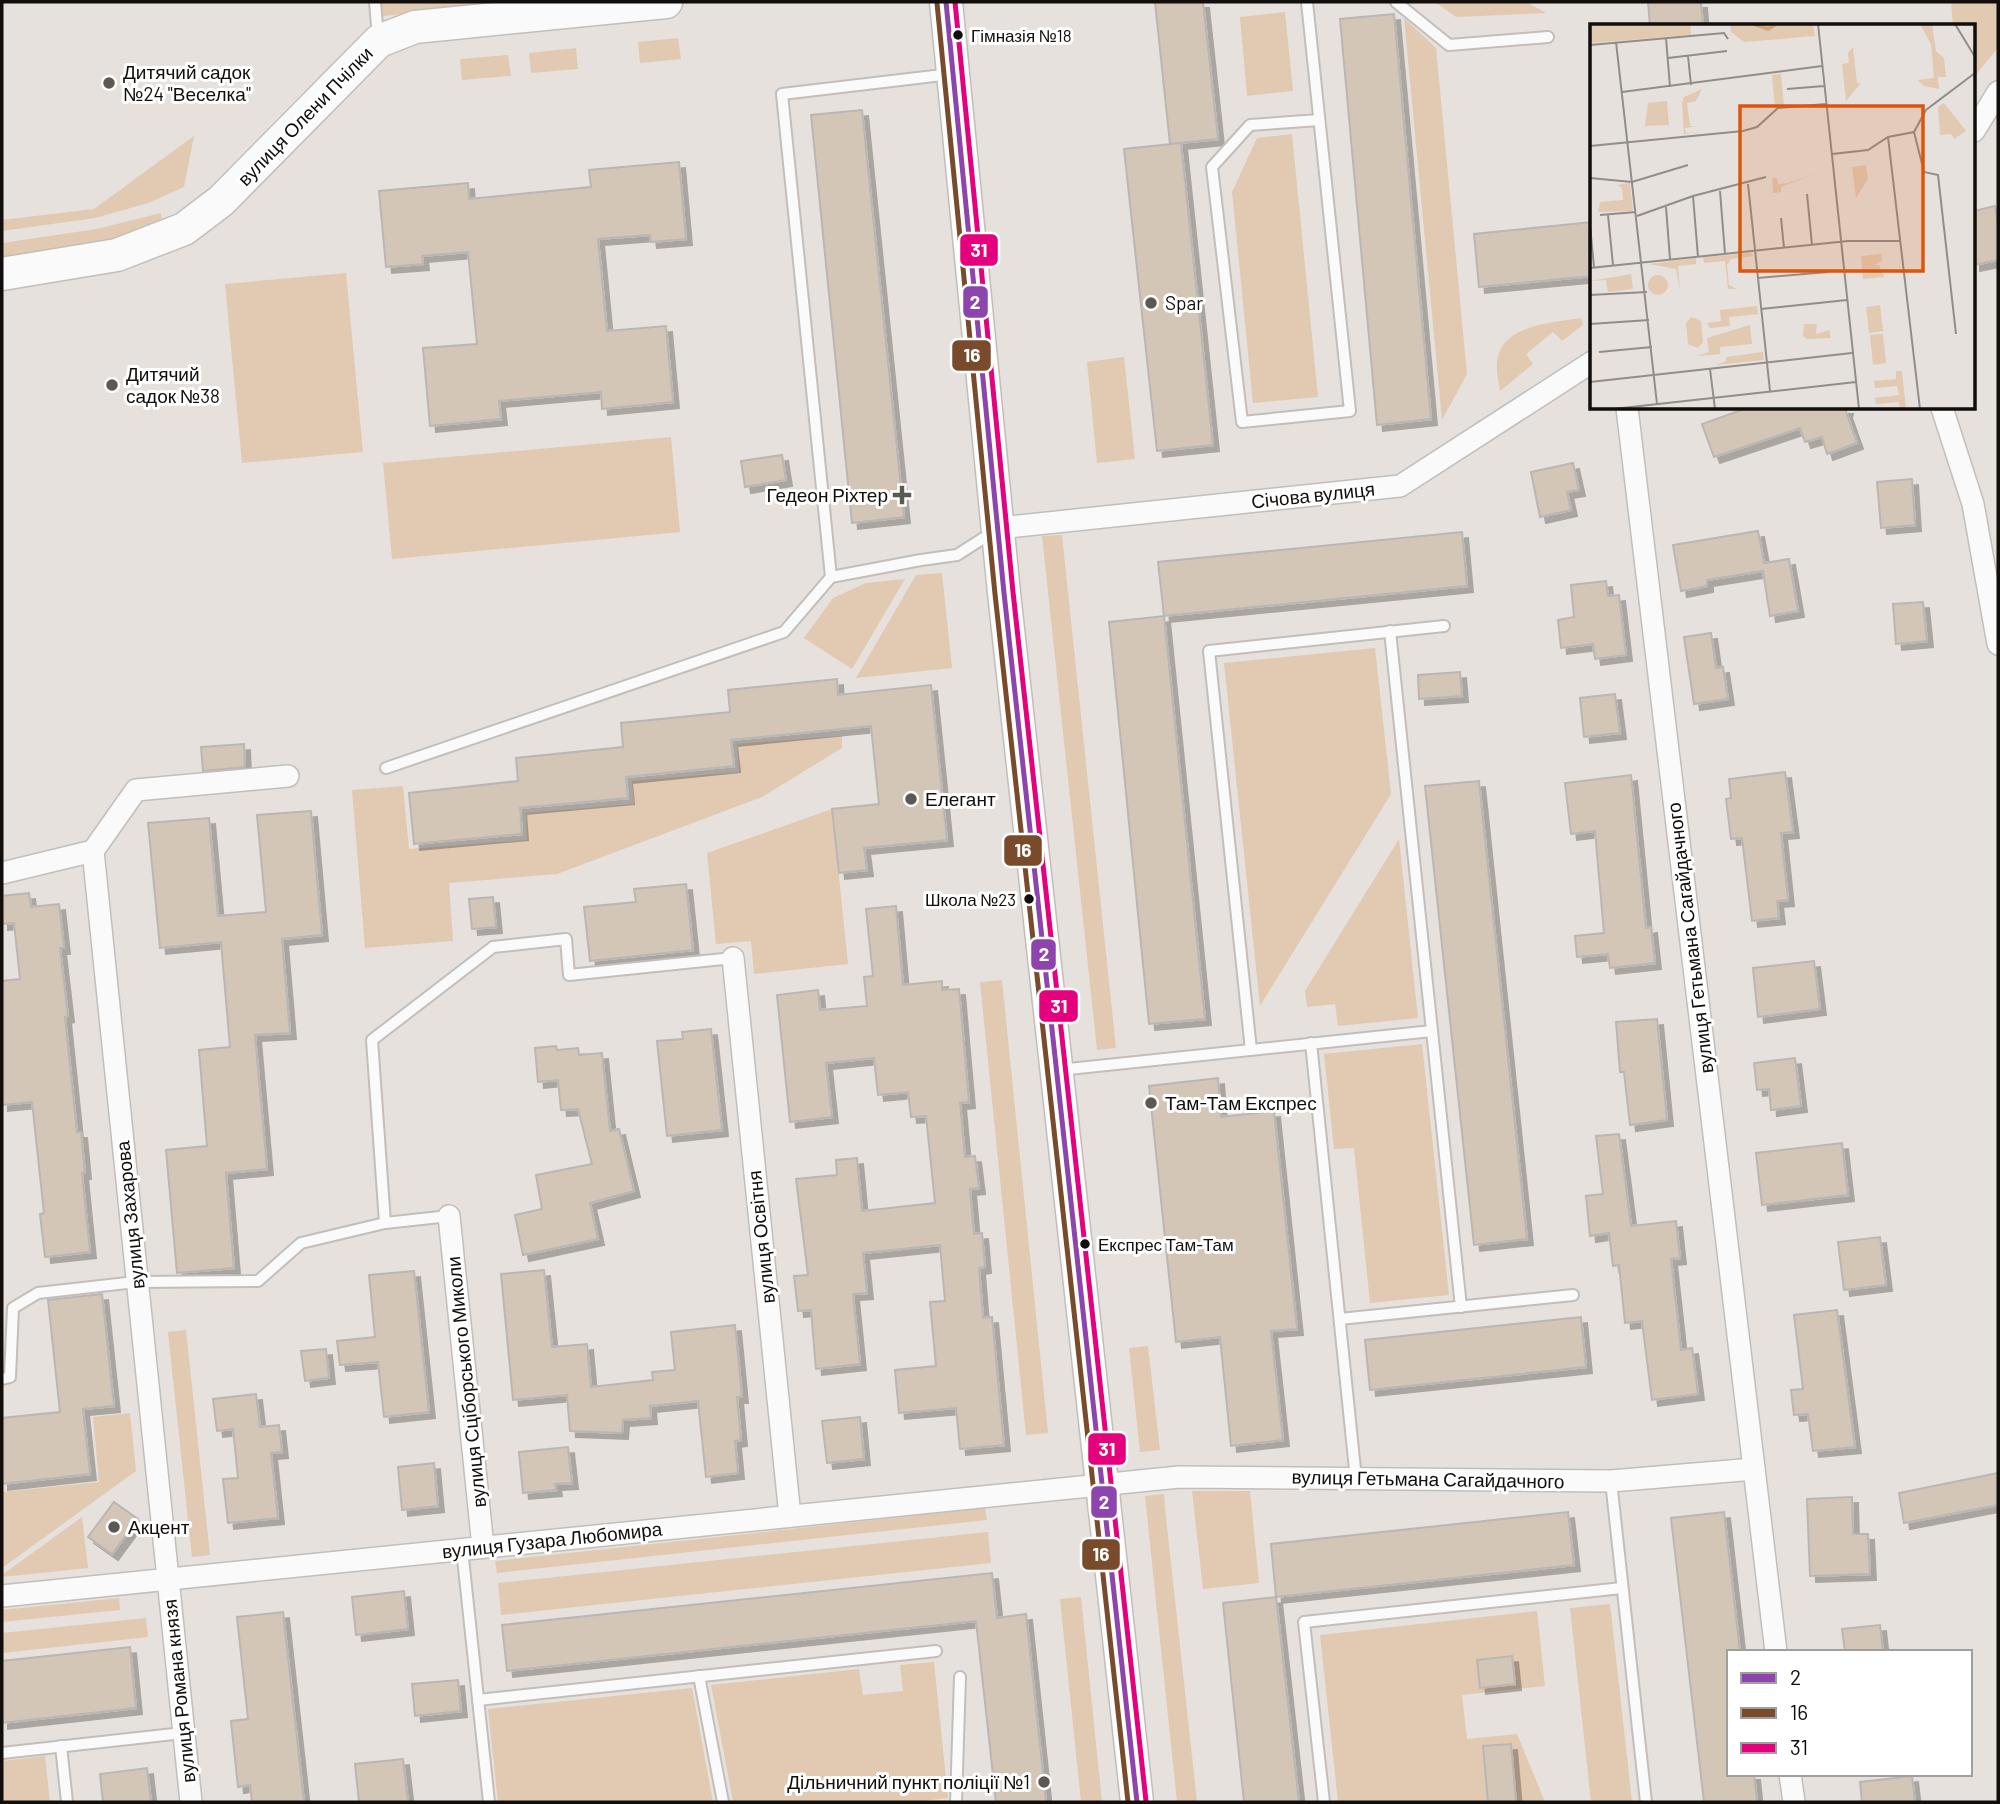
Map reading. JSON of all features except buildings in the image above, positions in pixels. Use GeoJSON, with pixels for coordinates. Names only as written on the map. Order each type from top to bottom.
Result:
{"type":"FeatureCollection","features":[{"type":"Feature","properties":{"kind":"main road","name":"вулиця Олени Пчілки"},"geometry":{"type":"LineString","coordinates":[[2,274],[117,255],[184,229],[221,201],[379,41],[415,27],[666,2]]}},
{"type":"Feature","properties":{"kind":"main road"},"geometry":{"type":"LineString","coordinates":[[946,2],[999,528],[1137,1802]]}},
{"type":"Feature","properties":{"kind":"street"},"geometry":{"type":"LineString","coordinates":[[1976,128],[1998,92]]}},
{"type":"Feature","properties":{"kind":"street","name":"Січова вулиця"},"geometry":{"type":"LineString","coordinates":[[999,528],[1400,486],[1590,363]]}},
{"type":"Feature","properties":{"kind":"street","name":"вулиця Гетьмана Сагайдачного"},"geometry":{"type":"LineString","coordinates":[[1627,410],[1776,1650]]}},
{"type":"Feature","properties":{"kind":"street"},"geometry":{"type":"LineString","coordinates":[[1943,410],[1973,504],[1998,644]]}},
{"type":"Feature","properties":{"kind":"street"},"geometry":{"type":"LineString","coordinates":[[2,873],[93,851],[136,790],[288,776]]}},
{"type":"Feature","properties":{"kind":"street","name":"вулиця Захарова"},"geometry":{"type":"LineString","coordinates":[[93,851],[167,1579]]}},
{"type":"Feature","properties":{"kind":"street","name":"вулиця Освітня"},"geometry":{"type":"LineString","coordinates":[[733,958],[790,1516]]}},
{"type":"Feature","properties":{"kind":"street","name":"вулиця Сціборського Миколи"},"geometry":{"type":"LineString","coordinates":[[449,1216],[473,1548]]}},
{"type":"Feature","properties":{"kind":"street","name":"вулиця Гетьмана Сагайдачного"},"geometry":{"type":"LineString","coordinates":[[1102,1485],[1179,1476],[1611,1481],[1754,1469]]}},
{"type":"Feature","properties":{"kind":"street","name":"вулиця Гузара Любомира"},"geometry":{"type":"LineString","coordinates":[[2,1596],[1102,1485]]}},
{"type":"Feature","properties":{"kind":"street","name":"вулиця Романа князя"},"geometry":{"type":"LineString","coordinates":[[167,1579],[191,1802]]}},
{"type":"Feature","properties":{"kind":"street"},"geometry":{"type":"LineString","coordinates":[[1790,1776],[1794,1802]]}},
{"type":"Feature","properties":{"kind":"lane"},"geometry":{"type":"LineString","coordinates":[[375,2],[379,41]]}},
{"type":"Feature","properties":{"kind":"lane"},"geometry":{"type":"LineString","coordinates":[[1307,2],[1320,120],[1350,411],[1242,422],[1212,167],[1250,125],[1320,120]]}},
{"type":"Feature","properties":{"kind":"lane"},"geometry":{"type":"LineString","coordinates":[[1396,2],[1449,46],[1548,37]]}},
{"type":"Feature","properties":{"kind":"lane"},"geometry":{"type":"LineString","coordinates":[[831,577],[782,94],[954,74]]}},
{"type":"Feature","properties":{"kind":"lane"},"geometry":{"type":"LineString","coordinates":[[386,768],[784,632],[831,577],[921,559],[957,555],[999,528]]}},
{"type":"Feature","properties":{"kind":"lane"},"geometry":{"type":"LineString","coordinates":[[1251,1050],[1209,651],[1444,626]]}},
{"type":"Feature","properties":{"kind":"lane"},"geometry":{"type":"LineString","coordinates":[[1390,631],[1461,1307]]}},
{"type":"Feature","properties":{"kind":"lane"},"geometry":{"type":"LineString","coordinates":[[385,1223],[372,1040],[493,947],[566,939],[569,975],[733,958]]}},
{"type":"Feature","properties":{"kind":"lane"},"geometry":{"type":"LineString","coordinates":[[1057,1070],[1432,1031]]}},
{"type":"Feature","properties":{"kind":"lane"},"geometry":{"type":"LineString","coordinates":[[1311,1043],[1356,1479]]}},
{"type":"Feature","properties":{"kind":"lane"},"geometry":{"type":"LineString","coordinates":[[2,1379],[10,1377],[13,1308],[38,1293],[136,1282],[258,1281],[301,1243],[385,1223],[449,1216]]}},
{"type":"Feature","properties":{"kind":"lane"},"geometry":{"type":"LineString","coordinates":[[1340,1319],[1573,1295]]}},
{"type":"Feature","properties":{"kind":"lane"},"geometry":{"type":"LineString","coordinates":[[1611,1481],[1646,1802]]}},
{"type":"Feature","properties":{"kind":"lane"},"geometry":{"type":"LineString","coordinates":[[473,1548],[478,1700],[489,1802]]}},
{"type":"Feature","properties":{"kind":"lane"},"geometry":{"type":"LineString","coordinates":[[1324,1802],[1304,1622],[1622,1588]]}},
{"type":"Feature","properties":{"kind":"lane"},"geometry":{"type":"LineString","coordinates":[[478,1700],[936,1651]]}},
{"type":"Feature","properties":{"kind":"lane"},"geometry":{"type":"LineString","coordinates":[[699,1676],[723,1802]]}},
{"type":"Feature","properties":{"kind":"lane"},"geometry":{"type":"LineString","coordinates":[[956,1802],[960,1677]]}},
{"type":"Feature","properties":{"kind":"lane"},"geometry":{"type":"LineString","coordinates":[[2,1753],[183,1733]]}},
{"type":"Feature","properties":{"kind":"lane"},"geometry":{"type":"LineString","coordinates":[[61,1746],[67,1802]]}},
{"type":"Feature","properties":{"kind":"shaded area"},"geometry":{"type":"Polygon","coordinates":[[[381,2],[480,2],[481,6],[383,16],[381,2]]]}},
{"type":"Feature","properties":{"kind":"shaded area"},"geometry":{"type":"Polygon","coordinates":[[[1435,2],[1526,2],[1546,13],[1456,17],[1435,2]]]}},
{"type":"Feature","properties":{"kind":"shaded area"},"geometry":{"type":"Polygon","coordinates":[[[1951,2],[1998,2],[1998,48],[1976,75],[1976,24],[1953,24],[1951,2]]]}},
{"type":"Feature","properties":{"kind":"shaded area"},"geometry":{"type":"Polygon","coordinates":[[[1285,12],[1293,91],[1247,96],[1240,17],[1285,12]]]}},
{"type":"Feature","properties":{"kind":"shaded area"},"geometry":{"type":"Polygon","coordinates":[[[1404,18],[1436,48],[1467,374],[1442,420],[1404,18]]]}},
{"type":"Feature","properties":{"kind":"shaded area"},"geometry":{"type":"Polygon","coordinates":[[[678,38],[681,59],[640,63],[638,42],[678,38]]]}},
{"type":"Feature","properties":{"kind":"shaded area"},"geometry":{"type":"Polygon","coordinates":[[[576,48],[578,69],[531,73],[529,53],[576,48]]]}},
{"type":"Feature","properties":{"kind":"shaded area"},"geometry":{"type":"Polygon","coordinates":[[[508,55],[511,76],[462,80],[460,59],[508,55]]]}},
{"type":"Feature","properties":{"kind":"shaded area"},"geometry":{"type":"Polygon","coordinates":[[[1292,134],[1318,397],[1253,403],[1232,192],[1257,138],[1292,134]]]}},
{"type":"Feature","properties":{"kind":"shaded area"},"geometry":{"type":"Polygon","coordinates":[[[194,136],[184,187],[148,203],[95,218],[2,231],[2,220],[94,209],[194,136]]]}},
{"type":"Feature","properties":{"kind":"shaded area"},"geometry":{"type":"Polygon","coordinates":[[[161,213],[162,223],[99,246],[2,261],[2,243],[97,229],[161,213]]]}},
{"type":"Feature","properties":{"kind":"shaded area"},"geometry":{"type":"Polygon","coordinates":[[[346,273],[363,452],[242,463],[225,284],[346,273]]]}},
{"type":"Feature","properties":{"kind":"shaded area"},"geometry":{"type":"Polygon","coordinates":[[[1581,318],[1583,325],[1562,341],[1553,332],[1526,354],[1533,364],[1500,391],[1497,363],[1500,350],[1507,340],[1517,333],[1542,324],[1581,318]]]}},
{"type":"Feature","properties":{"kind":"shaded area"},"geometry":{"type":"Polygon","coordinates":[[[1124,357],[1135,459],[1097,463],[1087,362],[1124,357]]]}},
{"type":"Feature","properties":{"kind":"shaded area"},"geometry":{"type":"Polygon","coordinates":[[[671,437],[680,532],[392,559],[383,463],[671,437]]]}},
{"type":"Feature","properties":{"kind":"shaded area"},"geometry":{"type":"Polygon","coordinates":[[[1062,535],[1116,1048],[1097,1050],[1042,536],[1062,535]]]}},
{"type":"Feature","properties":{"kind":"shaded area"},"geometry":{"type":"Polygon","coordinates":[[[942,573],[952,668],[856,678],[916,575],[942,573]]]}},
{"type":"Feature","properties":{"kind":"shaded area"},"geometry":{"type":"Polygon","coordinates":[[[905,579],[852,669],[804,638],[833,598],[866,583],[905,579]]]}},
{"type":"Feature","properties":{"kind":"shaded area"},"geometry":{"type":"Polygon","coordinates":[[[1375,648],[1391,794],[1260,1006],[1224,663],[1375,648]]]}},
{"type":"Feature","properties":{"kind":"shaded area"},"geometry":{"type":"Polygon","coordinates":[[[842,736],[842,748],[762,797],[557,874],[449,883],[453,941],[365,948],[352,790],[403,786],[409,849],[527,840],[526,813],[634,804],[632,781],[739,772],[737,744],[842,736]]]}},
{"type":"Feature","properties":{"kind":"shaded area"},"geometry":{"type":"Polygon","coordinates":[[[832,809],[848,964],[754,974],[751,941],[716,944],[707,853],[832,809]]]}},
{"type":"Feature","properties":{"kind":"shaded area"},"geometry":{"type":"Polygon","coordinates":[[[1399,839],[1418,1018],[1338,1026],[1335,1004],[1307,1007],[1305,991],[1399,839]]]}},
{"type":"Feature","properties":{"kind":"shaded area"},"geometry":{"type":"Polygon","coordinates":[[[1002,980],[1048,1433],[1026,1435],[980,982],[1002,980]]]}},
{"type":"Feature","properties":{"kind":"shaded area"},"geometry":{"type":"Polygon","coordinates":[[[1422,1044],[1449,1295],[1370,1303],[1354,1148],[1334,1149],[1324,1054],[1422,1044]]]}},
{"type":"Feature","properties":{"kind":"shaded area"},"geometry":{"type":"Polygon","coordinates":[[[186,1330],[210,1555],[192,1557],[168,1332],[186,1330]]]}},
{"type":"Feature","properties":{"kind":"shaded area"},"geometry":{"type":"Polygon","coordinates":[[[1148,1346],[1160,1450],[1140,1452],[1129,1348],[1148,1346]]]}},
{"type":"Feature","properties":{"kind":"shaded area"},"geometry":{"type":"Polygon","coordinates":[[[130,1413],[136,1471],[2,1568],[2,1492],[99,1482],[93,1417],[130,1413]]]}},
{"type":"Feature","properties":{"kind":"shaded area"},"geometry":{"type":"Polygon","coordinates":[[[1192,1491],[1250,1491],[1259,1583],[1203,1589],[1192,1491]]]}},
{"type":"Feature","properties":{"kind":"shaded area"},"geometry":{"type":"Polygon","coordinates":[[[1164,1494],[1197,1802],[1177,1802],[1145,1496],[1164,1494]]]}},
{"type":"Feature","properties":{"kind":"shaded area"},"geometry":{"type":"Polygon","coordinates":[[[985,1508],[987,1520],[497,1573],[495,1561],[985,1508]]]}},
{"type":"Feature","properties":{"kind":"shaded area"},"geometry":{"type":"Polygon","coordinates":[[[82,1517],[88,1568],[2,1577],[2,1575],[82,1517]]]}},
{"type":"Feature","properties":{"kind":"shaded area"},"geometry":{"type":"Polygon","coordinates":[[[988,1532],[991,1563],[501,1615],[498,1583],[988,1532]]]}},
{"type":"Feature","properties":{"kind":"shaded area"},"geometry":{"type":"Polygon","coordinates":[[[1081,1597],[1102,1802],[1081,1802],[1060,1599],[1081,1597]]]}},
{"type":"Feature","properties":{"kind":"shaded area"},"geometry":{"type":"Polygon","coordinates":[[[119,1598],[120,1610],[2,1622],[2,1610],[119,1598]]]}},
{"type":"Feature","properties":{"kind":"shaded area"},"geometry":{"type":"Polygon","coordinates":[[[1610,1604],[1632,1802],[1591,1802],[1570,1608],[1610,1604]]]}},
{"type":"Feature","properties":{"kind":"shaded area"},"geometry":{"type":"Polygon","coordinates":[[[1537,1611],[1545,1686],[1462,1695],[1467,1739],[1517,1734],[1545,1802],[1338,1802],[1320,1635],[1537,1611]]]}},
{"type":"Feature","properties":{"kind":"shaded area"},"geometry":{"type":"Polygon","coordinates":[[[146,1618],[148,1637],[2,1653],[2,1633],[146,1618]]]}},
{"type":"Feature","properties":{"kind":"shaded area"},"geometry":{"type":"Polygon","coordinates":[[[934,1662],[948,1798],[914,1802],[733,1802],[711,1685],[859,1669],[863,1695],[903,1691],[900,1665],[934,1662]]]}},
{"type":"Feature","properties":{"kind":"shaded area"},"geometry":{"type":"Polygon","coordinates":[[[692,1688],[713,1802],[498,1802],[488,1709],[692,1688]]]}},
{"type":"Feature","properties":{"kind":"shaded area"},"geometry":{"type":"Polygon","coordinates":[[[45,1756],[50,1802],[2,1802],[2,1761],[45,1756]]]}},
{"type":"Feature","properties":{"kind":"transit line","name":"2"},"geometry":{"type":"LineString","coordinates":[[946,2],[1004,593],[1137,1802]]}},
{"type":"Feature","properties":{"kind":"transit line","name":"31"},"geometry":{"type":"LineString","coordinates":[[955,2],[1013,592],[1146,1801]]}},
{"type":"Feature","properties":{"kind":"transit line","name":"16"},"geometry":{"type":"LineString","coordinates":[[937,3],[995,594],[1128,1802]]}},
{"type":"Feature","properties":{"kind":"place","name":"Гімназія №18"},"geometry":{"type":"Point","coordinates":[958,35]}},
{"type":"Feature","properties":{"kind":"place","name":"Дитячий садок №24 \"Веселка\""},"geometry":{"type":"Point","coordinates":[109,83]}},
{"type":"Feature","properties":{"kind":"place","name":"Spar"},"geometry":{"type":"Point","coordinates":[1151,303]}},
{"type":"Feature","properties":{"kind":"place","name":"Дитячий садок №38"},"geometry":{"type":"Point","coordinates":[112,385]}},
{"type":"Feature","properties":{"kind":"place","name":"Гедеон Ріхтер"},"geometry":{"type":"Point","coordinates":[902,495]}},
{"type":"Feature","properties":{"kind":"place","name":"Елегант"},"geometry":{"type":"Point","coordinates":[911,799]}},
{"type":"Feature","properties":{"kind":"place","name":"Школа №23"},"geometry":{"type":"Point","coordinates":[1029,899]}},
{"type":"Feature","properties":{"kind":"place","name":"Там-Там Експрес"},"geometry":{"type":"Point","coordinates":[1151,1103]}},
{"type":"Feature","properties":{"kind":"place","name":"Експрес Там-Там"},"geometry":{"type":"Point","coordinates":[1085,1244]}},
{"type":"Feature","properties":{"kind":"place","name":"Акцент"},"geometry":{"type":"Point","coordinates":[114,1527]}},
{"type":"Feature","properties":{"kind":"place","name":"Дільничний пункт поліції №1"},"geometry":{"type":"Point","coordinates":[1044,1782]}}]}
